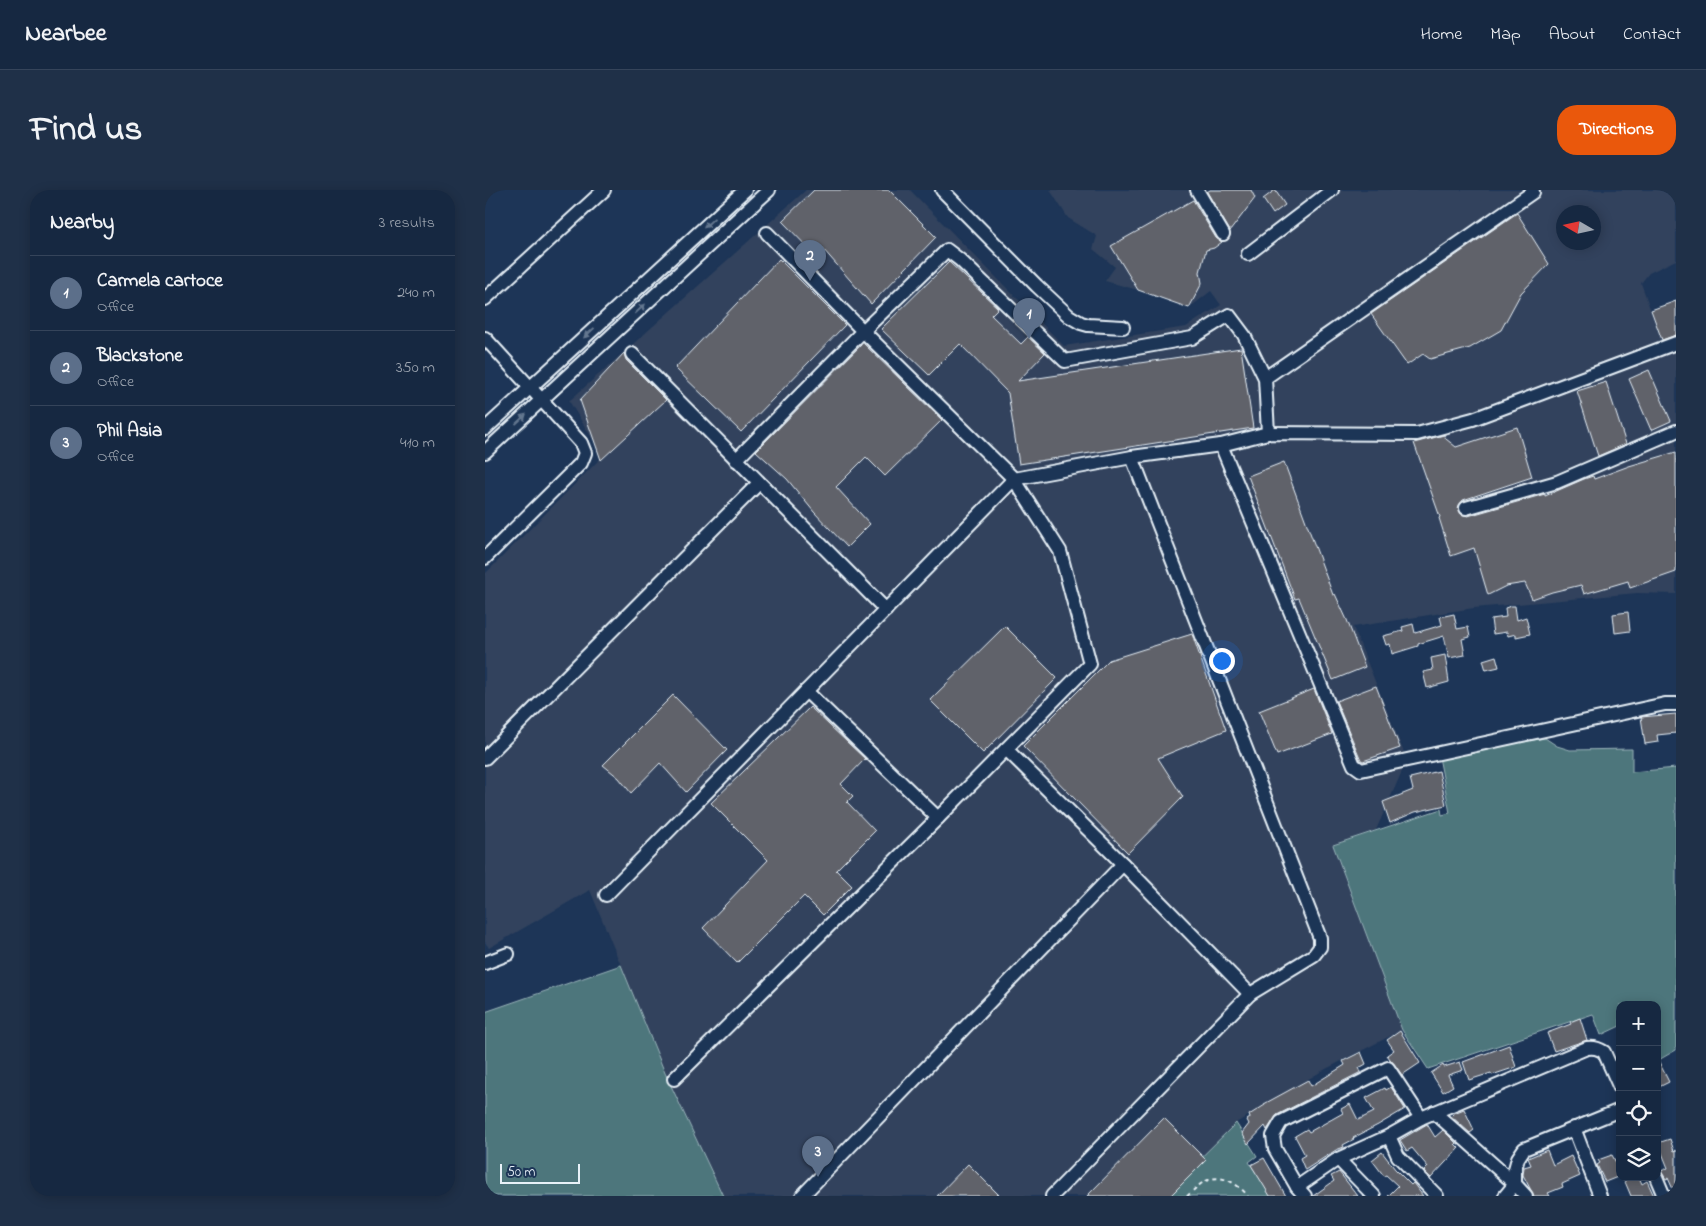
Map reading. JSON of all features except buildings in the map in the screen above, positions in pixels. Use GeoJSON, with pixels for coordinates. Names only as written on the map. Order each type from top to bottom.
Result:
{"type":"FeatureCollection","features":[{"type":"Feature","properties":{"kind":"street"},"geometry":{"type":"LineString","coordinates":[[485,299],[603,190]]}},
{"type":"Feature","properties":{"kind":"street"},"geometry":{"type":"LineString","coordinates":[[485,429],[745,190]]}},
{"type":"Feature","properties":{"kind":"street"},"geometry":{"type":"LineString","coordinates":[[485,452],[769,190]]}},
{"type":"Feature","properties":{"kind":"street"},"geometry":{"type":"LineString","coordinates":[[942,190],[1069,316],[1088,325],[1123,327]]}},
{"type":"Feature","properties":{"kind":"street"},"geometry":{"type":"LineString","coordinates":[[1197,190],[1223,234]]}},
{"type":"Feature","properties":{"kind":"street"},"geometry":{"type":"LineString","coordinates":[[1248,254],[1332,190]]}},
{"type":"Feature","properties":{"kind":"street"},"geometry":{"type":"LineString","coordinates":[[1265,378],[1533,192],[1532,190]]}},
{"type":"Feature","properties":{"kind":"street"},"geometry":{"type":"LineString","coordinates":[[674,1079],[938,818],[1090,664],[1060,551],[1014,479],[863,331],[767,233]]}},
{"type":"Feature","properties":{"kind":"street"},"geometry":{"type":"LineString","coordinates":[[736,460],[863,331],[947,250],[961,260],[1065,360],[1192,338],[1229,315],[1244,336],[1265,378],[1268,433]]}},
{"type":"Feature","properties":{"kind":"street"},"geometry":{"type":"LineString","coordinates":[[485,338],[581,443],[585,453],[583,460],[485,558]]}},
{"type":"Feature","properties":{"kind":"street"},"geometry":{"type":"LineString","coordinates":[[606,895],[1014,479],[1132,457],[1221,445],[1268,433],[1417,434],[1473,419],[1676,343]]}},
{"type":"Feature","properties":{"kind":"street"},"geometry":{"type":"LineString","coordinates":[[632,354],[886,610]]}},
{"type":"Feature","properties":{"kind":"street"},"geometry":{"type":"LineString","coordinates":[[1466,508],[1557,482],[1676,431]]}},
{"type":"Feature","properties":{"kind":"street"},"geometry":{"type":"LineString","coordinates":[[1221,445],[1354,765],[1361,770],[1563,725],[1665,704],[1676,704]]}},
{"type":"Feature","properties":{"kind":"street"},"geometry":{"type":"LineString","coordinates":[[1052,1196],[1250,994],[1314,955],[1320,947],[1320,938],[1132,457]]}},
{"type":"Feature","properties":{"kind":"street"},"geometry":{"type":"LineString","coordinates":[[485,758],[759,483]]}},
{"type":"Feature","properties":{"kind":"street"},"geometry":{"type":"LineString","coordinates":[[806,691],[938,818]]}},
{"type":"Feature","properties":{"kind":"street"},"geometry":{"type":"LineString","coordinates":[[1006,748],[1250,994]]}},
{"type":"Feature","properties":{"kind":"street"},"geometry":{"type":"LineString","coordinates":[[801,1196],[1123,864]]}},
{"type":"Feature","properties":{"kind":"street"},"geometry":{"type":"LineString","coordinates":[[485,963],[508,954]]}},
{"type":"Feature","properties":{"kind":"street"},"geometry":{"type":"LineString","coordinates":[[1421,1118],[1388,1068],[1281,1122],[1273,1136],[1275,1149],[1301,1191],[1338,1159],[1389,1136],[1434,1112],[1587,1048],[1599,1048],[1608,1058],[1616,1078]]}},
{"type":"Feature","properties":{"kind":"street"},"geometry":{"type":"LineString","coordinates":[[1434,1112],[1526,1196]]}},
{"type":"Feature","properties":{"kind":"street"},"geometry":{"type":"LineString","coordinates":[[1505,1196],[1515,1184],[1516,1164],[1524,1149],[1616,1112]]}},
{"type":"Feature","properties":{"kind":"street"},"geometry":{"type":"LineString","coordinates":[[1574,1128],[1600,1196]]}},
{"type":"Feature","properties":{"kind":"street"},"geometry":{"type":"LineString","coordinates":[[1389,1136],[1398,1156],[1437,1196]]}},
{"type":"Feature","properties":{"kind":"street"},"geometry":{"type":"LineString","coordinates":[[1338,1159],[1374,1196]]}},
{"type":"Feature","properties":{"kind":"street"},"geometry":{"type":"LineString","coordinates":[[1658,1181],[1664,1196]]}},
{"type":"Feature","properties":{"kind":"path"},"geometry":{"type":"LineString","coordinates":[[1187,1196],[1206,1181],[1218,1178],[1229,1180],[1242,1188],[1248,1196]]}},
{"type":"Feature","properties":{"kind":"shaded area"},"geometry":{"type":"Polygon","coordinates":[[[806,190],[910,190],[1064,346],[1186,327],[1221,305],[1211,291],[1193,305],[1105,281],[1115,267],[1093,249],[1097,236],[1068,218],[1050,190],[1676,190],[1676,260],[1649,273],[1641,283],[1662,342],[1676,339],[1676,594],[1637,593],[1474,608],[1353,627],[1407,760],[1376,830],[1333,845],[1402,1030],[1322,1071],[1236,1123],[1162,1196],[723,1196],[665,1073],[590,890],[489,948],[485,942],[485,574],[603,456],[569,401],[806,190]]]}},
{"type":"Feature","properties":{"kind":"green space"},"geometry":{"type":"Polygon","coordinates":[[[1545,738],[1557,746],[1570,750],[1632,749],[1632,772],[1676,768],[1676,1050],[1661,1059],[1661,1001],[1616,1001],[1616,1028],[1601,1035],[1593,1014],[1428,1069],[1402,1030],[1333,845],[1441,809],[1442,815],[1450,813],[1439,757],[1545,738]]]}},
{"type":"Feature","properties":{"kind":"green space"},"geometry":{"type":"Polygon","coordinates":[[[621,965],[665,1073],[723,1196],[485,1196],[485,1012],[621,965]]]}},
{"type":"Feature","properties":{"kind":"green space"},"geometry":{"type":"Polygon","coordinates":[[[1236,1123],[1257,1156],[1249,1162],[1271,1196],[1162,1196],[1236,1123]]]}},
{"type":"Feature","properties":{"kind":"place","name":"Blackstone"},"geometry":{"type":"Point","coordinates":[810,281]}},
{"type":"Feature","properties":{"kind":"place","name":"Carmela cartoce"},"geometry":{"type":"Point","coordinates":[1029,339]}},
{"type":"Feature","properties":{"kind":"place","name":"Phil Asia"},"geometry":{"type":"Point","coordinates":[818,1177]}}]}
